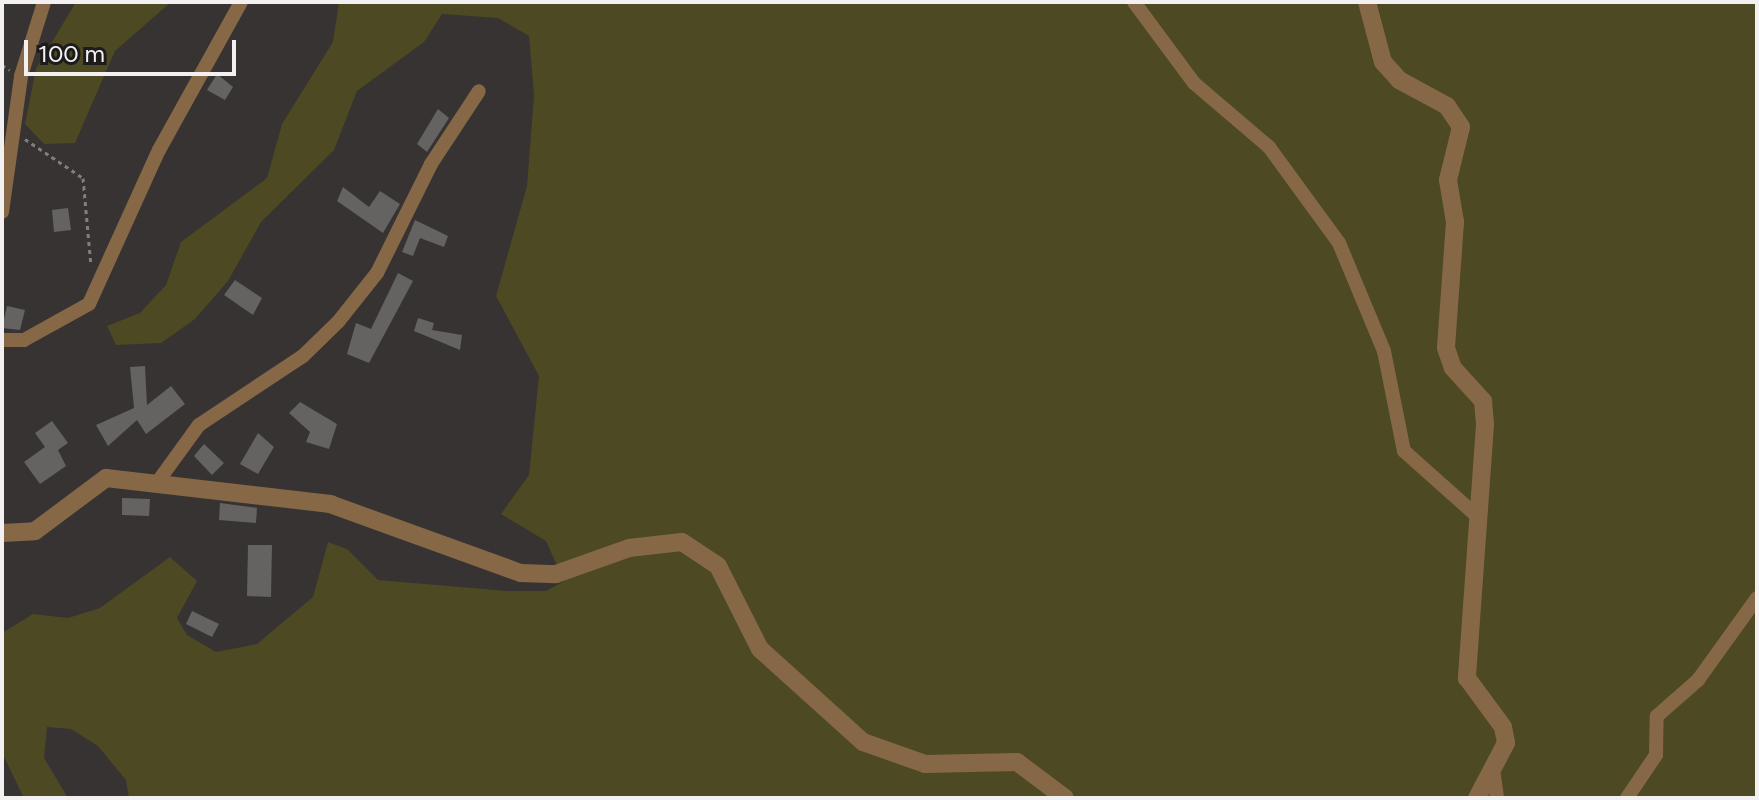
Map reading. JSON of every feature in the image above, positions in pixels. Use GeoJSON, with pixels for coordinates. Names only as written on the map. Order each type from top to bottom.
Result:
{"type":"FeatureCollection","features":[{"type":"Feature","properties":{"kind":"street"},"geometry":{"type":"LineString","coordinates":[[2,212],[16,132],[21,76],[44,2]]}},
{"type":"Feature","properties":{"kind":"street"},"geometry":{"type":"LineString","coordinates":[[2,340],[24,340],[74,316],[107,272],[159,150],[241,2]]}},
{"type":"Feature","properties":{"kind":"street"},"geometry":{"type":"LineString","coordinates":[[1134,2],[1194,83],[1269,147],[1339,243],[1379,336],[1404,451],[1477,516]]}},
{"type":"Feature","properties":{"kind":"street"},"geometry":{"type":"LineString","coordinates":[[1367,2],[1383,62],[1399,80],[1447,106],[1461,127],[1448,180],[1455,222],[1446,348],[1485,409],[1467,678],[1505,732],[1493,769],[1477,798]]}},
{"type":"Feature","properties":{"kind":"street"},"geometry":{"type":"LineString","coordinates":[[159,480],[199,425],[303,356],[338,322],[377,273],[431,164],[479,91]]}},
{"type":"Feature","properties":{"kind":"street"},"geometry":{"type":"LineString","coordinates":[[2,533],[35,531],[100,478],[159,480],[330,504],[521,573],[556,574],[655,542],[691,545],[718,566],[760,649],[863,742],[925,764],[1017,762],[1065,798]]}},
{"type":"Feature","properties":{"kind":"street"},"geometry":{"type":"LineString","coordinates":[[1627,798],[1656,755],[1657,716],[1698,680],[1757,598]]}},
{"type":"Feature","properties":{"kind":"street"},"geometry":{"type":"LineString","coordinates":[[1493,769],[1497,798]]}},
{"type":"Feature","properties":{"kind":"path"},"geometry":{"type":"LineString","coordinates":[[16,132],[83,178],[87,259],[107,272]]}},
{"type":"Feature","properties":{"kind":"shaded area"},"geometry":{"type":"Polygon","coordinates":[[[76,2],[171,2],[115,51],[75,143],[44,144],[25,124],[36,69],[76,2]]]}},
{"type":"Feature","properties":{"kind":"shaded area"},"geometry":{"type":"Polygon","coordinates":[[[339,2],[1757,2],[1757,798],[129,798],[126,780],[98,746],[71,729],[47,727],[44,758],[68,798],[24,798],[2,753],[2,633],[33,614],[68,618],[100,608],[170,557],[197,581],[177,618],[187,635],[216,652],[257,644],[313,597],[328,542],[347,549],[378,580],[507,591],[546,591],[564,581],[546,541],[501,514],[529,475],[539,376],[496,296],[527,186],[534,95],[529,36],[498,18],[442,14],[424,42],[357,91],[334,150],[261,222],[228,281],[195,319],[161,343],[116,345],[107,326],[140,313],[166,285],[181,242],[267,178],[282,124],[333,42],[339,2]]]}},
{"type":"Feature","properties":{"kind":"building"},"geometry":{"type":"Polygon","coordinates":[[[217,74],[233,87],[225,100],[207,90],[217,74]]]}},
{"type":"Feature","properties":{"kind":"building"},"geometry":{"type":"Polygon","coordinates":[[[438,109],[449,118],[427,152],[417,144],[438,109]]]}},
{"type":"Feature","properties":{"kind":"building"},"geometry":{"type":"Polygon","coordinates":[[[343,187],[369,207],[380,191],[400,204],[383,233],[337,201],[343,187]]]}},
{"type":"Feature","properties":{"kind":"building"},"geometry":{"type":"Polygon","coordinates":[[[68,208],[71,230],[54,232],[52,210],[68,208]]]}},
{"type":"Feature","properties":{"kind":"building"},"geometry":{"type":"Polygon","coordinates":[[[415,220],[448,236],[444,247],[420,238],[413,256],[402,252],[415,220]]]}},
{"type":"Feature","properties":{"kind":"building"},"geometry":{"type":"Polygon","coordinates":[[[398,273],[413,281],[369,363],[347,354],[356,323],[371,329],[398,273]]]}},
{"type":"Feature","properties":{"kind":"building"},"geometry":{"type":"Polygon","coordinates":[[[235,280],[262,298],[253,315],[224,295],[235,280]]]}},
{"type":"Feature","properties":{"kind":"building"},"geometry":{"type":"Polygon","coordinates":[[[7,306],[25,310],[20,330],[2,328],[7,306]]]}},
{"type":"Feature","properties":{"kind":"building"},"geometry":{"type":"Polygon","coordinates":[[[418,318],[434,323],[432,330],[462,335],[460,350],[414,331],[418,318]]]}},
{"type":"Feature","properties":{"kind":"building"},"geometry":{"type":"Polygon","coordinates":[[[145,366],[147,405],[171,386],[185,404],[146,434],[137,420],[108,446],[96,425],[134,408],[130,367],[145,366]]]}},
{"type":"Feature","properties":{"kind":"building"},"geometry":{"type":"Polygon","coordinates":[[[300,402],[337,424],[329,449],[306,442],[310,432],[289,413],[300,402]]]}},
{"type":"Feature","properties":{"kind":"building"},"geometry":{"type":"Polygon","coordinates":[[[52,421],[68,443],[58,450],[66,466],[40,484],[24,462],[45,447],[35,433],[52,421]]]}},
{"type":"Feature","properties":{"kind":"building"},"geometry":{"type":"Polygon","coordinates":[[[258,433],[274,447],[258,474],[240,464],[258,433]]]}},
{"type":"Feature","properties":{"kind":"building"},"geometry":{"type":"Polygon","coordinates":[[[204,444],[224,463],[212,475],[194,456],[204,444]]]}},
{"type":"Feature","properties":{"kind":"building"},"geometry":{"type":"Polygon","coordinates":[[[122,498],[150,499],[149,516],[122,515],[122,498]]]}},
{"type":"Feature","properties":{"kind":"building"},"geometry":{"type":"Polygon","coordinates":[[[220,503],[257,508],[256,523],[219,520],[220,503]]]}},
{"type":"Feature","properties":{"kind":"building"},"geometry":{"type":"Polygon","coordinates":[[[248,545],[272,545],[271,597],[247,596],[248,545]]]}},
{"type":"Feature","properties":{"kind":"building"},"geometry":{"type":"Polygon","coordinates":[[[192,611],[219,624],[212,637],[186,624],[192,611]]]}}]}
